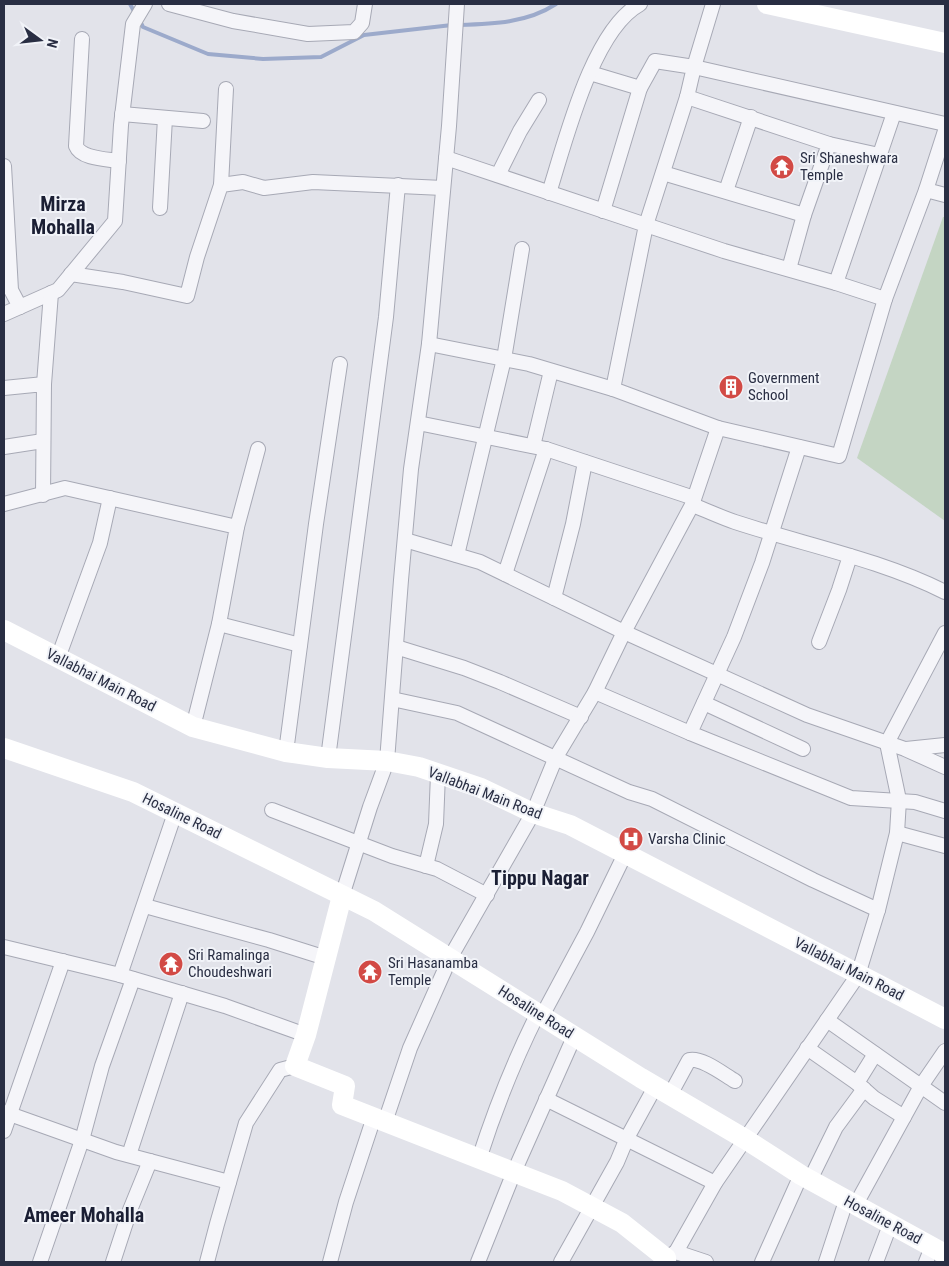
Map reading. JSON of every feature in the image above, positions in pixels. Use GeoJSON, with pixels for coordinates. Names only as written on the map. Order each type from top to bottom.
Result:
{"type":"FeatureCollection","features":[{"type":"Feature","properties":{"kind":"street"},"geometry":{"type":"LineString","coordinates":[[4,314],[58,290],[115,221],[122,114],[133,24],[145,4]]}},
{"type":"Feature","properties":{"kind":"street"},"geometry":{"type":"LineString","coordinates":[[169,4],[233,20],[317,34],[354,32],[362,23],[365,4]]}},
{"type":"Feature","properties":{"kind":"street"},"geometry":{"type":"LineString","coordinates":[[550,193],[577,106],[590,72],[614,28],[640,4]]}},
{"type":"Feature","properties":{"kind":"street"},"geometry":{"type":"LineString","coordinates":[[613,389],[646,225],[687,97],[713,4]]}},
{"type":"Feature","properties":{"kind":"street"},"geometry":{"type":"LineString","coordinates":[[767,4],[945,43]]}},
{"type":"Feature","properties":{"kind":"street"},"geometry":{"type":"LineString","coordinates":[[820,4],[945,30]]}},
{"type":"Feature","properties":{"kind":"street"},"geometry":{"type":"LineString","coordinates":[[295,1066],[306,1035],[342,896],[387,761],[404,540],[429,344],[446,158],[456,10]]}},
{"type":"Feature","properties":{"kind":"street"},"geometry":{"type":"LineString","coordinates":[[82,39],[76,146],[83,154],[119,161]]}},
{"type":"Feature","properties":{"kind":"street"},"geometry":{"type":"LineString","coordinates":[[603,211],[640,88],[655,60],[945,124]]}},
{"type":"Feature","properties":{"kind":"street"},"geometry":{"type":"LineString","coordinates":[[590,72],[640,88]]}},
{"type":"Feature","properties":{"kind":"street"},"geometry":{"type":"LineString","coordinates":[[71,274],[123,282],[188,296],[196,257],[221,185],[226,89]]}},
{"type":"Feature","properties":{"kind":"street"},"geometry":{"type":"LineString","coordinates":[[687,97],[829,144],[879,155]]}},
{"type":"Feature","properties":{"kind":"street"},"geometry":{"type":"LineString","coordinates":[[498,175],[520,131],[539,100]]}},
{"type":"Feature","properties":{"kind":"street"},"geometry":{"type":"LineString","coordinates":[[836,283],[894,113]]}},
{"type":"Feature","properties":{"kind":"street"},"geometry":{"type":"LineString","coordinates":[[122,114],[203,121]]}},
{"type":"Feature","properties":{"kind":"street"},"geometry":{"type":"LineString","coordinates":[[726,191],[751,117]]}},
{"type":"Feature","properties":{"kind":"street"},"geometry":{"type":"LineString","coordinates":[[160,208],[165,118]]}},
{"type":"Feature","properties":{"kind":"street"},"geometry":{"type":"LineString","coordinates":[[429,344],[529,364],[613,389],[718,428],[840,456],[885,299],[944,138]]}},
{"type":"Feature","properties":{"kind":"street"},"geometry":{"type":"LineString","coordinates":[[789,269],[804,215],[829,144]]}},
{"type":"Feature","properties":{"kind":"street"},"geometry":{"type":"LineString","coordinates":[[446,158],[646,225],[885,299]]}},
{"type":"Feature","properties":{"kind":"street"},"geometry":{"type":"LineString","coordinates":[[4,166],[11,290],[20,307]]}},
{"type":"Feature","properties":{"kind":"street"},"geometry":{"type":"LineString","coordinates":[[662,173],[804,215]]}},
{"type":"Feature","properties":{"kind":"street"},"geometry":{"type":"LineString","coordinates":[[221,185],[243,182],[264,188],[313,182],[443,188]]}},
{"type":"Feature","properties":{"kind":"street"},"geometry":{"type":"LineString","coordinates":[[328,758],[386,317],[398,185]]}},
{"type":"Feature","properties":{"kind":"street"},"geometry":{"type":"LineString","coordinates":[[926,190],[945,195]]}},
{"type":"Feature","properties":{"kind":"street"},"geometry":{"type":"LineString","coordinates":[[457,555],[504,359],[522,249]]}},
{"type":"Feature","properties":{"kind":"street"},"geometry":{"type":"LineString","coordinates":[[43,495],[44,384],[51,293]]}},
{"type":"Feature","properties":{"kind":"street"},"geometry":{"type":"LineString","coordinates":[[286,752],[317,515],[340,364]]}},
{"type":"Feature","properties":{"kind":"street"},"geometry":{"type":"LineString","coordinates":[[505,574],[540,448],[551,371]]}},
{"type":"Feature","properties":{"kind":"street"},"geometry":{"type":"LineString","coordinates":[[4,388],[44,384]]}},
{"type":"Feature","properties":{"kind":"street"},"geometry":{"type":"LineString","coordinates":[[418,423],[540,448],[585,462],[693,501],[734,521],[917,578],[945,592]]}},
{"type":"Feature","properties":{"kind":"street"},"geometry":{"type":"LineString","coordinates":[[330,1262],[346,1202],[410,1048],[450,958],[533,812],[556,757],[581,717],[693,501],[718,428]]}},
{"type":"Feature","properties":{"kind":"street"},"geometry":{"type":"LineString","coordinates":[[4,446],[44,441]]}},
{"type":"Feature","properties":{"kind":"street"},"geometry":{"type":"LineString","coordinates":[[690,733],[734,637],[772,533],[798,447]]}},
{"type":"Feature","properties":{"kind":"street"},"geometry":{"type":"LineString","coordinates":[[193,727],[218,624],[237,527],[258,449]]}},
{"type":"Feature","properties":{"kind":"street"},"geometry":{"type":"LineString","coordinates":[[554,598],[573,524],[585,462]]}},
{"type":"Feature","properties":{"kind":"street"},"geometry":{"type":"LineString","coordinates":[[4,504],[65,488],[237,527]]}},
{"type":"Feature","properties":{"kind":"street"},"geometry":{"type":"LineString","coordinates":[[58,658],[100,543],[110,498]]}},
{"type":"Feature","properties":{"kind":"street"},"geometry":{"type":"LineString","coordinates":[[404,540],[480,562],[624,632],[806,715],[905,749],[945,766]]}},
{"type":"Feature","properties":{"kind":"street"},"geometry":{"type":"LineString","coordinates":[[819,642],[840,590],[850,556]]}},
{"type":"Feature","properties":{"kind":"street"},"geometry":{"type":"LineString","coordinates":[[218,624],[300,645]]}},
{"type":"Feature","properties":{"kind":"street","name":"Vallabhai Main Road"},"geometry":{"type":"LineString","coordinates":[[4,630],[193,727],[286,752],[328,758],[387,761],[419,767],[481,788],[533,812],[570,825],[945,1019]]}},
{"type":"Feature","properties":{"kind":"street"},"geometry":{"type":"LineString","coordinates":[[669,1258],[715,1183],[858,975],[878,910],[897,833],[899,800],[887,743],[945,633]]}},
{"type":"Feature","properties":{"kind":"street"},"geometry":{"type":"LineString","coordinates":[[396,647],[491,678],[581,717]]}},
{"type":"Feature","properties":{"kind":"street"},"geometry":{"type":"LineString","coordinates":[[594,692],[851,798],[915,802],[945,811]]}},
{"type":"Feature","properties":{"kind":"street"},"geometry":{"type":"LineString","coordinates":[[392,699],[458,713],[629,792],[652,799],[813,880],[878,910]]}},
{"type":"Feature","properties":{"kind":"street"},"geometry":{"type":"LineString","coordinates":[[704,704],[803,749]]}},
{"type":"Feature","properties":{"kind":"street"},"geometry":{"type":"LineString","coordinates":[[905,749],[945,745]]}},
{"type":"Feature","properties":{"kind":"street","name":"Hosaline Road"},"geometry":{"type":"LineString","coordinates":[[4,748],[133,792],[374,912],[662,1091],[745,1139],[806,1178],[890,1224],[934,1254]]}},
{"type":"Feature","properties":{"kind":"street"},"geometry":{"type":"LineString","coordinates":[[426,866],[436,824],[438,774]]}},
{"type":"Feature","properties":{"kind":"street"},"geometry":{"type":"LineString","coordinates":[[272,810],[359,843],[437,869],[487,894]]}},
{"type":"Feature","properties":{"kind":"street"},"geometry":{"type":"LineString","coordinates":[[40,1262],[82,1140],[145,906],[175,813]]}},
{"type":"Feature","properties":{"kind":"street"},"geometry":{"type":"LineString","coordinates":[[897,833],[945,846]]}},
{"type":"Feature","properties":{"kind":"street"},"geometry":{"type":"LineString","coordinates":[[478,1159],[518,1052],[587,932],[625,854]]}},
{"type":"Feature","properties":{"kind":"street"},"geometry":{"type":"LineString","coordinates":[[145,906],[269,940],[326,958]]}},
{"type":"Feature","properties":{"kind":"street"},"geometry":{"type":"LineString","coordinates":[[4,947],[127,977],[182,993],[306,1035]]}},
{"type":"Feature","properties":{"kind":"street"},"geometry":{"type":"LineString","coordinates":[[4,1131],[7,1114],[62,961]]}},
{"type":"Feature","properties":{"kind":"street"},"geometry":{"type":"LineString","coordinates":[[129,1156],[182,993]]}},
{"type":"Feature","properties":{"kind":"street"},"geometry":{"type":"LineString","coordinates":[[827,1020],[945,1103]]}},
{"type":"Feature","properties":{"kind":"street"},"geometry":{"type":"LineString","coordinates":[[478,1262],[514,1172],[574,1037]]}},
{"type":"Feature","properties":{"kind":"street"},"geometry":{"type":"LineString","coordinates":[[807,1048],[861,1086],[874,1098],[904,1117]]}},
{"type":"Feature","properties":{"kind":"street"},"geometry":{"type":"LineString","coordinates":[[826,1262],[851,1203],[922,1086],[945,1052]]}},
{"type":"Feature","properties":{"kind":"street"},"geometry":{"type":"LineString","coordinates":[[762,1262],[806,1178],[861,1086],[875,1054]]}},
{"type":"Feature","properties":{"kind":"street"},"geometry":{"type":"LineString","coordinates":[[561,1262],[617,1162],[627,1138],[662,1091],[690,1060],[701,1061],[735,1081]]}},
{"type":"Feature","properties":{"kind":"street"},"geometry":{"type":"LineString","coordinates":[[207,1262],[246,1123],[280,1070],[295,1066],[345,1086],[342,1105],[562,1190],[622,1223],[669,1258],[706,1262]]}},
{"type":"Feature","properties":{"kind":"street"},"geometry":{"type":"LineString","coordinates":[[546,1099],[715,1183]]}},
{"type":"Feature","properties":{"kind":"street"},"geometry":{"type":"LineString","coordinates":[[7,1114],[129,1156],[229,1182]]}},
{"type":"Feature","properties":{"kind":"street"},"geometry":{"type":"LineString","coordinates":[[112,1262],[150,1161]]}},
{"type":"Feature","properties":{"kind":"street"},"geometry":{"type":"LineString","coordinates":[[876,1262],[890,1224]]}},
{"type":"Feature","properties":{"kind":"green space"},"geometry":{"type":"Polygon","coordinates":[[[943,217],[945,217],[945,521],[857,458],[943,217]]]}},
{"type":"Feature","properties":{"kind":"waterway"},"geometry":{"type":"LineString","coordinates":[[130,4],[135,13]]}},
{"type":"Feature","properties":{"kind":"waterway"},"geometry":{"type":"LineString","coordinates":[[459,25],[497,23],[522,19],[556,4]]}},
{"type":"Feature","properties":{"kind":"waterway"},"geometry":{"type":"LineString","coordinates":[[140,21],[143,27],[208,54],[263,59],[321,57],[364,35],[452,25]]}},
{"type":"Feature","properties":{"kind":"place","name":"Sri Shaneshwara Temple"},"geometry":{"type":"Point","coordinates":[782,167]}},
{"type":"Feature","properties":{"kind":"place","name":"Government School"},"geometry":{"type":"Point","coordinates":[731,387]}},
{"type":"Feature","properties":{"kind":"place","name":"Varsha Clinic"},"geometry":{"type":"Point","coordinates":[631,839]}},
{"type":"Feature","properties":{"kind":"place","name":"Sri Ramalinga Choudeshwari"},"geometry":{"type":"Point","coordinates":[171,964]}},
{"type":"Feature","properties":{"kind":"place","name":"Sri Hasanamba Temple"},"geometry":{"type":"Point","coordinates":[370,972]}},
{"type":"Feature","properties":{"kind":"district","name":"Mirza Mohalla"},"geometry":{"type":"Point","coordinates":[63,216]}},
{"type":"Feature","properties":{"kind":"district","name":"Tippu Nagar"},"geometry":{"type":"Point","coordinates":[540,878]}},
{"type":"Feature","properties":{"kind":"district","name":"Ameer Mohalla"},"geometry":{"type":"Point","coordinates":[84,1215]}}]}
